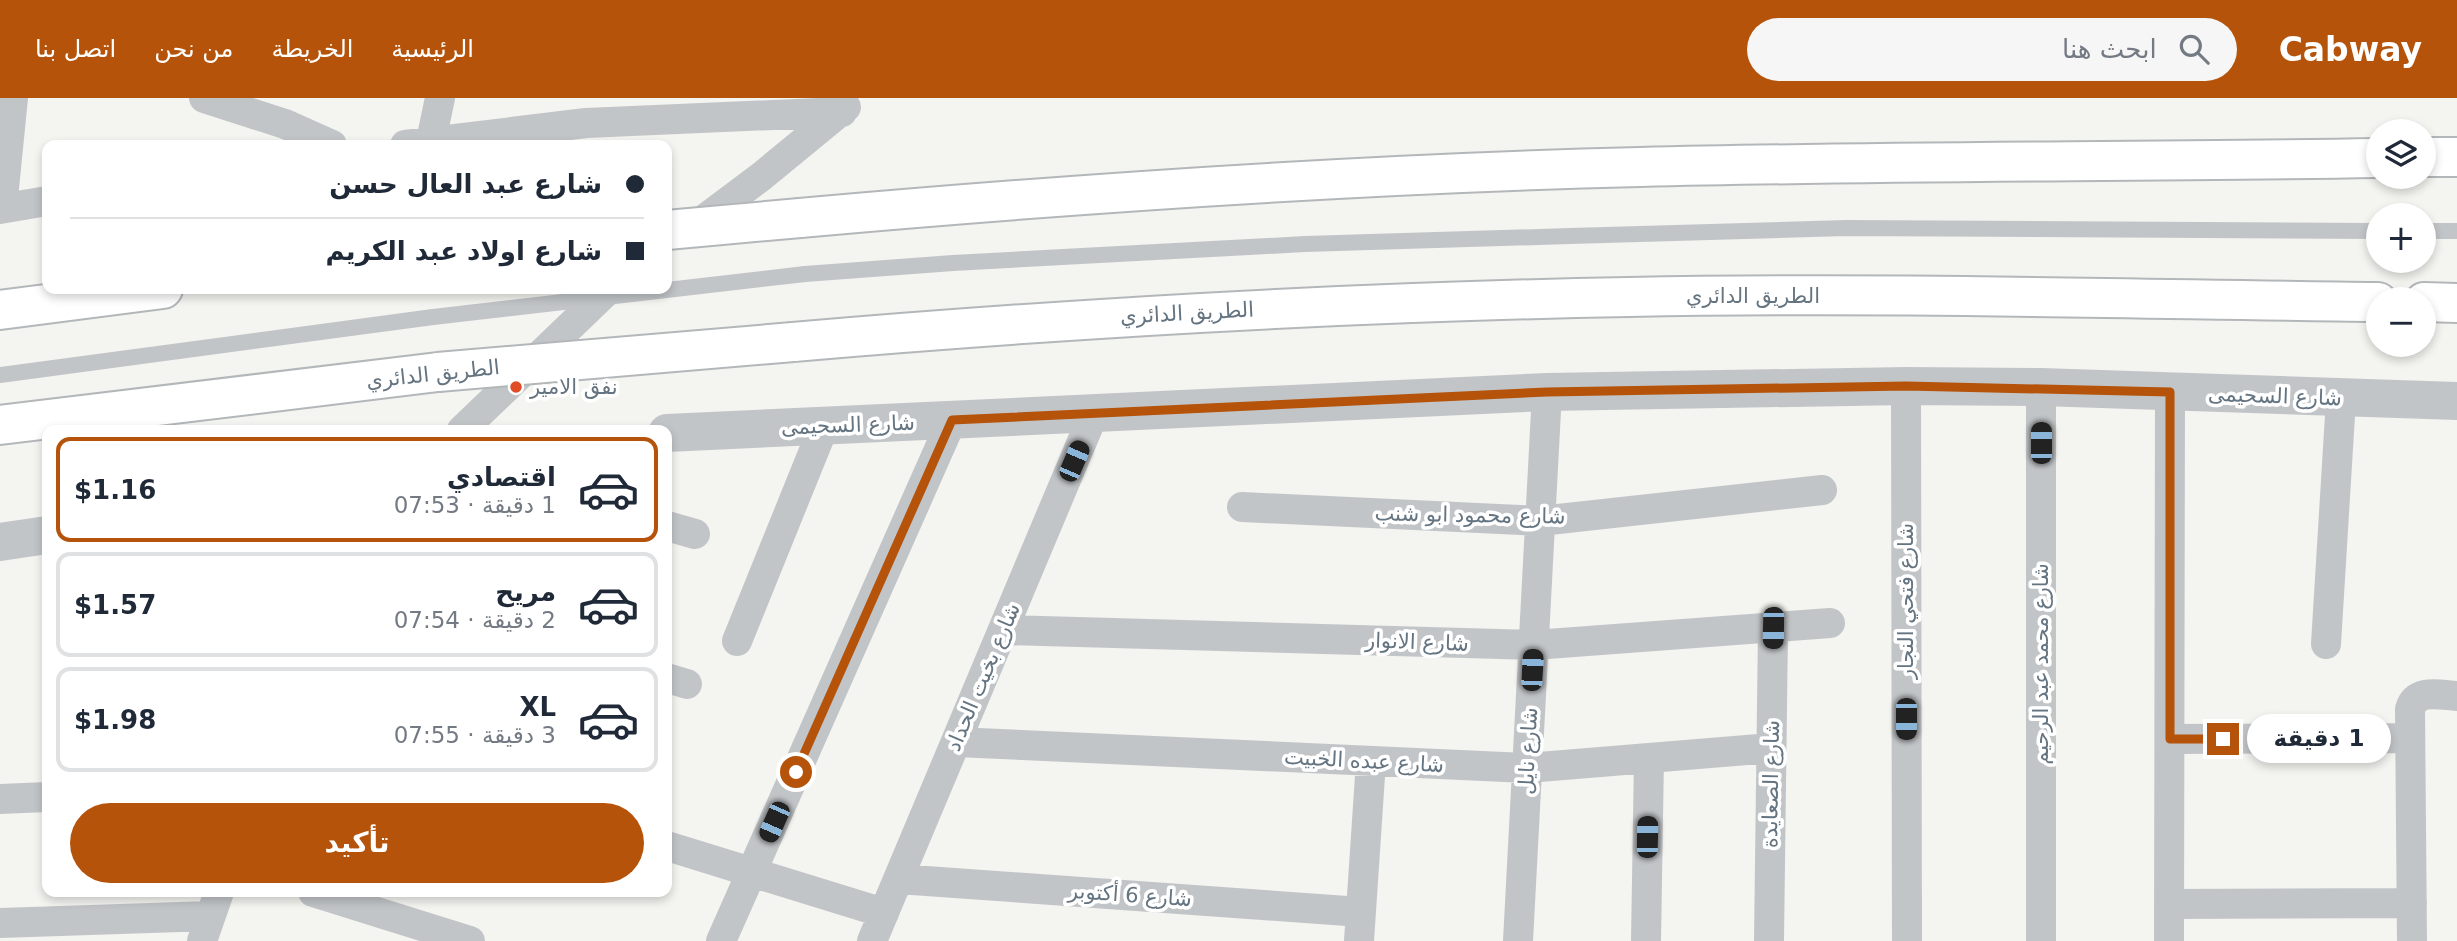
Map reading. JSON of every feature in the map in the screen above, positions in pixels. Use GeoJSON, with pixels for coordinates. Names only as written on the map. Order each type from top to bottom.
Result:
{"type":"FeatureCollection","features":[{"type":"Feature","properties":{"kind":"highway"},"geometry":{"type":"LineString","coordinates":[[2436,157],[2457,157]]}},
{"type":"Feature","properties":{"kind":"highway"},"geometry":{"type":"LineString","coordinates":[[672,230],[1009,199],[1455,173],[1820,164],[2366,158]]}},
{"type":"Feature","properties":{"kind":"highway"},"geometry":{"type":"LineString","coordinates":[[0,310],[124,294]]}},
{"type":"Feature","properties":{"kind":"highway","name":"الطريق الدائري"},"geometry":{"type":"LineString","coordinates":[[0,425],[438,372],[1002,324],[1213,311],[1634,296],[2366,302]]}},
{"type":"Feature","properties":{"kind":"highway"},"geometry":{"type":"LineString","coordinates":[[2436,302],[2457,303]]}},
{"type":"Feature","properties":{"kind":"street"},"geometry":{"type":"LineString","coordinates":[[13,98],[1,209],[42,202]]}},
{"type":"Feature","properties":{"kind":"street"},"geometry":{"type":"LineString","coordinates":[[204,98],[288,111],[326,140]]}},
{"type":"Feature","properties":{"kind":"street"},"geometry":{"type":"LineString","coordinates":[[419,140],[440,98]]}},
{"type":"Feature","properties":{"kind":"street"},"geometry":{"type":"LineString","coordinates":[[433,140],[588,110],[847,105]]}},
{"type":"Feature","properties":{"kind":"street"},"geometry":{"type":"LineString","coordinates":[[672,242],[762,176],[847,105]]}},
{"type":"Feature","properties":{"kind":"street"},"geometry":{"type":"LineString","coordinates":[[467,425],[604,294]]}},
{"type":"Feature","properties":{"kind":"street","name":"شارع السحيمى"},"geometry":{"type":"LineString","coordinates":[[672,433],[1547,392],[1906,386],[2041,387],[2457,401]]}},
{"type":"Feature","properties":{"kind":"street","name":"شارع فتحي النجار"},"geometry":{"type":"LineString","coordinates":[[1906,386],[1907,941]]}},
{"type":"Feature","properties":{"kind":"street","name":"شارع محمد عبد الرحيم"},"geometry":{"type":"LineString","coordinates":[[2041,387],[2041,941]]}},
{"type":"Feature","properties":{"kind":"street","name":"شارع نايل"},"geometry":{"type":"LineString","coordinates":[[1518,941],[1547,392]]}},
{"type":"Feature","properties":{"kind":"street"},"geometry":{"type":"LineString","coordinates":[[2169,941],[2170,392]]}},
{"type":"Feature","properties":{"kind":"street"},"geometry":{"type":"LineString","coordinates":[[2326,644],[2341,399]]}},
{"type":"Feature","properties":{"kind":"street","name":"شارع بخيت الحداد"},"geometry":{"type":"LineString","coordinates":[[872,941],[1094,413]]}},
{"type":"Feature","properties":{"kind":"street"},"geometry":{"type":"LineString","coordinates":[[721,941],[952,420]]}},
{"type":"Feature","properties":{"kind":"street"},"geometry":{"type":"LineString","coordinates":[[737,641],[824,426]]}},
{"type":"Feature","properties":{"kind":"street","name":"شارع محمود ابو شنب"},"geometry":{"type":"LineString","coordinates":[[1242,507],[1540,521],[1822,491]]}},
{"type":"Feature","properties":{"kind":"street"},"geometry":{"type":"LineString","coordinates":[[672,527],[695,534]]}},
{"type":"Feature","properties":{"kind":"street"},"geometry":{"type":"LineString","coordinates":[[0,542],[42,537]]}},
{"type":"Feature","properties":{"kind":"street","name":"شارع الانوار"},"geometry":{"type":"LineString","coordinates":[[1003,630],[1534,645],[1830,623]]}},
{"type":"Feature","properties":{"kind":"street","name":"شارع الصعايدة"},"geometry":{"type":"LineString","coordinates":[[1769,941],[1773,628]]}},
{"type":"Feature","properties":{"kind":"street"},"geometry":{"type":"LineString","coordinates":[[2412,941],[2411,705],[2416,697],[2425,695],[2457,696]]}},
{"type":"Feature","properties":{"kind":"street"},"geometry":{"type":"LineString","coordinates":[[2170,739],[2410,738]]}},
{"type":"Feature","properties":{"kind":"street","name":"شارع عبده الخبيت"},"geometry":{"type":"LineString","coordinates":[[956,742],[1527,768],[1771,748]]}},
{"type":"Feature","properties":{"kind":"street"},"geometry":{"type":"LineString","coordinates":[[1646,941],[1649,758]]}},
{"type":"Feature","properties":{"kind":"street"},"geometry":{"type":"LineString","coordinates":[[1359,941],[1371,761]]}},
{"type":"Feature","properties":{"kind":"street"},"geometry":{"type":"LineString","coordinates":[[0,799],[42,797]]}},
{"type":"Feature","properties":{"kind":"street"},"geometry":{"type":"LineString","coordinates":[[672,848],[884,913]]}},
{"type":"Feature","properties":{"kind":"street","name":"شارع 6 أكتوبر"},"geometry":{"type":"LineString","coordinates":[[898,879],[1361,912]]}},
{"type":"Feature","properties":{"kind":"street"},"geometry":{"type":"LineString","coordinates":[[329,897],[470,941]]}},
{"type":"Feature","properties":{"kind":"street"},"geometry":{"type":"LineString","coordinates":[[2169,904],[2412,903]]}},
{"type":"Feature","properties":{"kind":"street"},"geometry":{"type":"LineString","coordinates":[[0,923],[210,916]]}},
{"type":"Feature","properties":{"kind":"lane"},"geometry":{"type":"LineString","coordinates":[[672,289],[805,274],[953,263],[1305,244],[1846,228],[2366,231]]}},
{"type":"Feature","properties":{"kind":"lane"},"geometry":{"type":"LineString","coordinates":[[2436,231],[2457,231]]}},
{"type":"Feature","properties":{"kind":"lane"},"geometry":{"type":"LineString","coordinates":[[0,375],[433,317],[632,294]]}},
{"type":"Feature","properties":{"kind":"place","name":"نفق الامير"},"geometry":{"type":"Point","coordinates":[516,387]}},
{"type":"Feature","properties":{"kind":"route"},"geometry":{"type":"LineString","coordinates":[[796,772],[952,420],[1547,392],[1906,386],[2170,392],[2170,739],[2223,739]]}}]}
